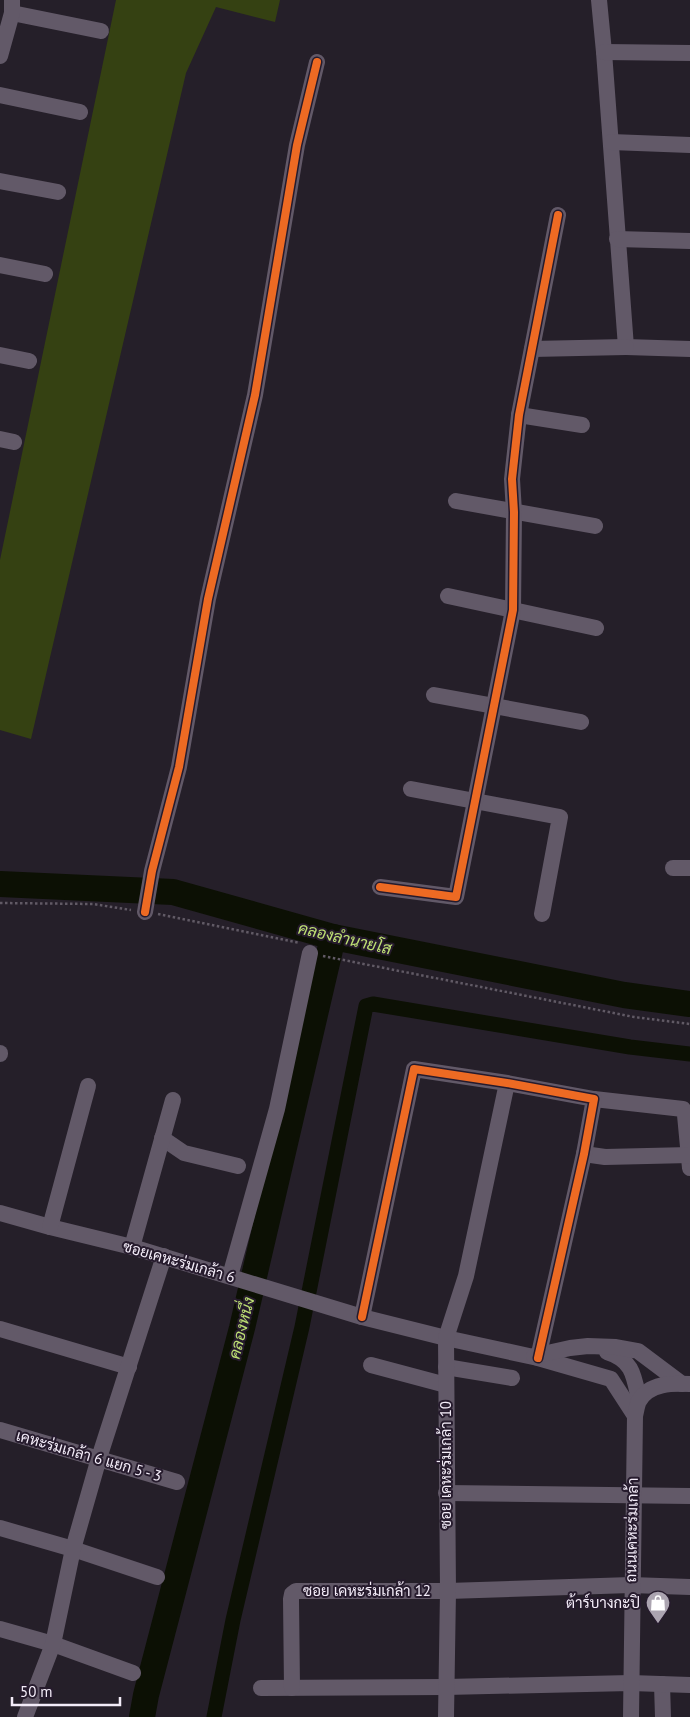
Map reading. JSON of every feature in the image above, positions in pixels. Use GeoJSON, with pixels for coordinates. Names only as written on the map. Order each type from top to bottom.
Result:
{"type":"FeatureCollection","features":[{"type":"Feature","properties":{"kind":"street"},"geometry":{"type":"LineString","coordinates":[[598,0],[604,52],[626,347]]}},
{"type":"Feature","properties":{"kind":"street"},"geometry":{"type":"LineString","coordinates":[[0,56],[12,6],[101,31]]}},
{"type":"Feature","properties":{"kind":"street"},"geometry":{"type":"LineString","coordinates":[[604,52],[690,53]]}},
{"type":"Feature","properties":{"kind":"street"},"geometry":{"type":"LineString","coordinates":[[145,912],[152,871],[179,767],[208,599],[255,395],[297,145],[317,62]]}},
{"type":"Feature","properties":{"kind":"street"},"geometry":{"type":"LineString","coordinates":[[0,94],[80,112]]}},
{"type":"Feature","properties":{"kind":"street"},"geometry":{"type":"LineString","coordinates":[[611,142],[690,145]]}},
{"type":"Feature","properties":{"kind":"street"},"geometry":{"type":"LineString","coordinates":[[0,181],[58,192]]}},
{"type":"Feature","properties":{"kind":"street"},"geometry":{"type":"LineString","coordinates":[[380,887],[456,897],[513,610],[514,512],[512,480],[520,415],[558,215]]}},
{"type":"Feature","properties":{"kind":"street"},"geometry":{"type":"LineString","coordinates":[[617,239],[690,240]]}},
{"type":"Feature","properties":{"kind":"street"},"geometry":{"type":"LineString","coordinates":[[0,265],[45,274]]}},
{"type":"Feature","properties":{"kind":"street"},"geometry":{"type":"LineString","coordinates":[[532,349],[626,347],[690,349]]}},
{"type":"Feature","properties":{"kind":"street"},"geometry":{"type":"LineString","coordinates":[[0,355],[29,361]]}},
{"type":"Feature","properties":{"kind":"street"},"geometry":{"type":"LineString","coordinates":[[520,415],[582,425]]}},
{"type":"Feature","properties":{"kind":"street"},"geometry":{"type":"LineString","coordinates":[[456,501],[595,526]]}},
{"type":"Feature","properties":{"kind":"street"},"geometry":{"type":"LineString","coordinates":[[448,596],[596,628]]}},
{"type":"Feature","properties":{"kind":"street"},"geometry":{"type":"LineString","coordinates":[[434,695],[581,722]]}},
{"type":"Feature","properties":{"kind":"street"},"geometry":{"type":"LineString","coordinates":[[410,789],[560,817],[542,914]]}},
{"type":"Feature","properties":{"kind":"street"},"geometry":{"type":"LineString","coordinates":[[673,868],[690,868]]}},
{"type":"Feature","properties":{"kind":"street"},"geometry":{"type":"LineString","coordinates":[[235,1278],[277,1109],[310,953]]}},
{"type":"Feature","properties":{"kind":"street"},"geometry":{"type":"LineString","coordinates":[[362,1317],[414,1069],[594,1098],[682,1109],[685,1115],[690,1168]]}},
{"type":"Feature","properties":{"kind":"street","name":"ซอย เคหะร่มเกล้า 10"},"geometry":{"type":"LineString","coordinates":[[446,1717],[448,1591],[446,1338],[466,1276],[507,1083]]}},
{"type":"Feature","properties":{"kind":"street"},"geometry":{"type":"LineString","coordinates":[[50,1227],[88,1086]]}},
{"type":"Feature","properties":{"kind":"street"},"geometry":{"type":"LineString","coordinates":[[536,1356],[584,1154],[594,1098]]}},
{"type":"Feature","properties":{"kind":"street"},"geometry":{"type":"LineString","coordinates":[[132,1247],[173,1100]]}},
{"type":"Feature","properties":{"kind":"street"},"geometry":{"type":"LineString","coordinates":[[162,1138],[184,1153],[238,1166]]}},
{"type":"Feature","properties":{"kind":"street"},"geometry":{"type":"LineString","coordinates":[[584,1154],[605,1157],[690,1155]]}},
{"type":"Feature","properties":{"kind":"street","name":"ซอยเคหะร่มเกล้า 6"},"geometry":{"type":"LineString","coordinates":[[0,1213],[164,1256],[362,1317],[446,1338],[536,1356],[611,1379],[635,1416]]}},
{"type":"Feature","properties":{"kind":"street"},"geometry":{"type":"LineString","coordinates":[[24,1717],[53,1644],[74,1549],[99,1458],[164,1256]]}},
{"type":"Feature","properties":{"kind":"street"},"geometry":{"type":"LineString","coordinates":[[0,1329],[128,1367]]}},
{"type":"Feature","properties":{"kind":"street","name":"ซอยเคหะร่มเกล้า 6"},"geometry":{"type":"LineString","coordinates":[[536,1356],[588,1346],[638,1351],[686,1384]]}},
{"type":"Feature","properties":{"kind":"street","name":"ซอยเคหะร่มเกล้า 6"},"geometry":{"type":"LineString","coordinates":[[588,1346],[617,1355],[625,1360],[634,1377],[639,1400]]}},
{"type":"Feature","properties":{"kind":"street"},"geometry":{"type":"LineString","coordinates":[[371,1365],[446,1385]]}},
{"type":"Feature","properties":{"kind":"street"},"geometry":{"type":"LineString","coordinates":[[446,1366],[512,1378]]}},
{"type":"Feature","properties":{"kind":"street"},"geometry":{"type":"LineString","coordinates":[[639,1400],[648,1391],[660,1385],[686,1384]]}},
{"type":"Feature","properties":{"kind":"street","name":"ถนนเคหะร่มเกล้า"},"geometry":{"type":"LineString","coordinates":[[631,1717],[631,1585],[635,1416],[639,1400]]}},
{"type":"Feature","properties":{"kind":"street","name":"เคหะร่มเกล้า 6 แยก 5 - 3"},"geometry":{"type":"LineString","coordinates":[[0,1430],[177,1482]]}},
{"type":"Feature","properties":{"kind":"street"},"geometry":{"type":"LineString","coordinates":[[446,1493],[690,1496]]}},
{"type":"Feature","properties":{"kind":"street"},"geometry":{"type":"LineString","coordinates":[[0,1528],[74,1549],[157,1577]]}},
{"type":"Feature","properties":{"kind":"street"},"geometry":{"type":"LineString","coordinates":[[448,1591],[631,1585],[690,1587]]}},
{"type":"Feature","properties":{"kind":"street","name":"ซอย เคหะร่มเกล้า 12"},"geometry":{"type":"LineString","coordinates":[[292,1688],[291,1598],[294,1592],[448,1591]]}},
{"type":"Feature","properties":{"kind":"street"},"geometry":{"type":"LineString","coordinates":[[0,1629],[53,1644],[133,1674]]}},
{"type":"Feature","properties":{"kind":"street"},"geometry":{"type":"LineString","coordinates":[[262,1688],[446,1687],[631,1682],[690,1685]]}},
{"type":"Feature","properties":{"kind":"street"},"geometry":{"type":"LineString","coordinates":[[662,1684],[663,1717]]}},
{"type":"Feature","properties":{"kind":"path"},"geometry":{"type":"LineString","coordinates":[[0,903],[93,904],[145,912],[299,942],[310,953],[634,1017],[690,1024]]}},
{"type":"Feature","properties":{"kind":"green space"},"geometry":{"type":"Polygon","coordinates":[[[116,0],[280,0],[275,22],[216,7],[186,73],[31,739],[0,730],[0,560],[116,0]]]}},
{"type":"Feature","properties":{"kind":"waterway","name":"คลองลำนายโส"},"geometry":{"type":"LineString","coordinates":[[0,884],[173,892],[333,937],[624,995],[690,1004]]}},
{"type":"Feature","properties":{"kind":"waterway","name":"คลองหนึ่ง"},"geometry":{"type":"LineString","coordinates":[[142,1717],[146,1695],[242,1328],[333,937]]}},
{"type":"Feature","properties":{"kind":"waterway"},"geometry":{"type":"LineString","coordinates":[[214,1717],[233,1620],[302,1327],[366,1006],[373,1004],[630,1047],[690,1054]]}},
{"type":"Feature","properties":{"kind":"cycle path"},"geometry":{"type":"LineString","coordinates":[[145,912],[152,871],[179,767],[208,599],[255,395],[297,145],[317,62]]}},
{"type":"Feature","properties":{"kind":"cycle path"},"geometry":{"type":"LineString","coordinates":[[380,887],[456,897],[513,610],[514,512],[512,479],[519,415],[558,215]]}},
{"type":"Feature","properties":{"kind":"cycle path"},"geometry":{"type":"LineString","coordinates":[[362,1317],[414,1069],[594,1099],[584,1154],[538,1358]]}},
{"type":"Feature","properties":{"kind":"place","name":"ต้าร์บางกะปิ"},"geometry":{"type":"Point","coordinates":[658,1624]}}]}
